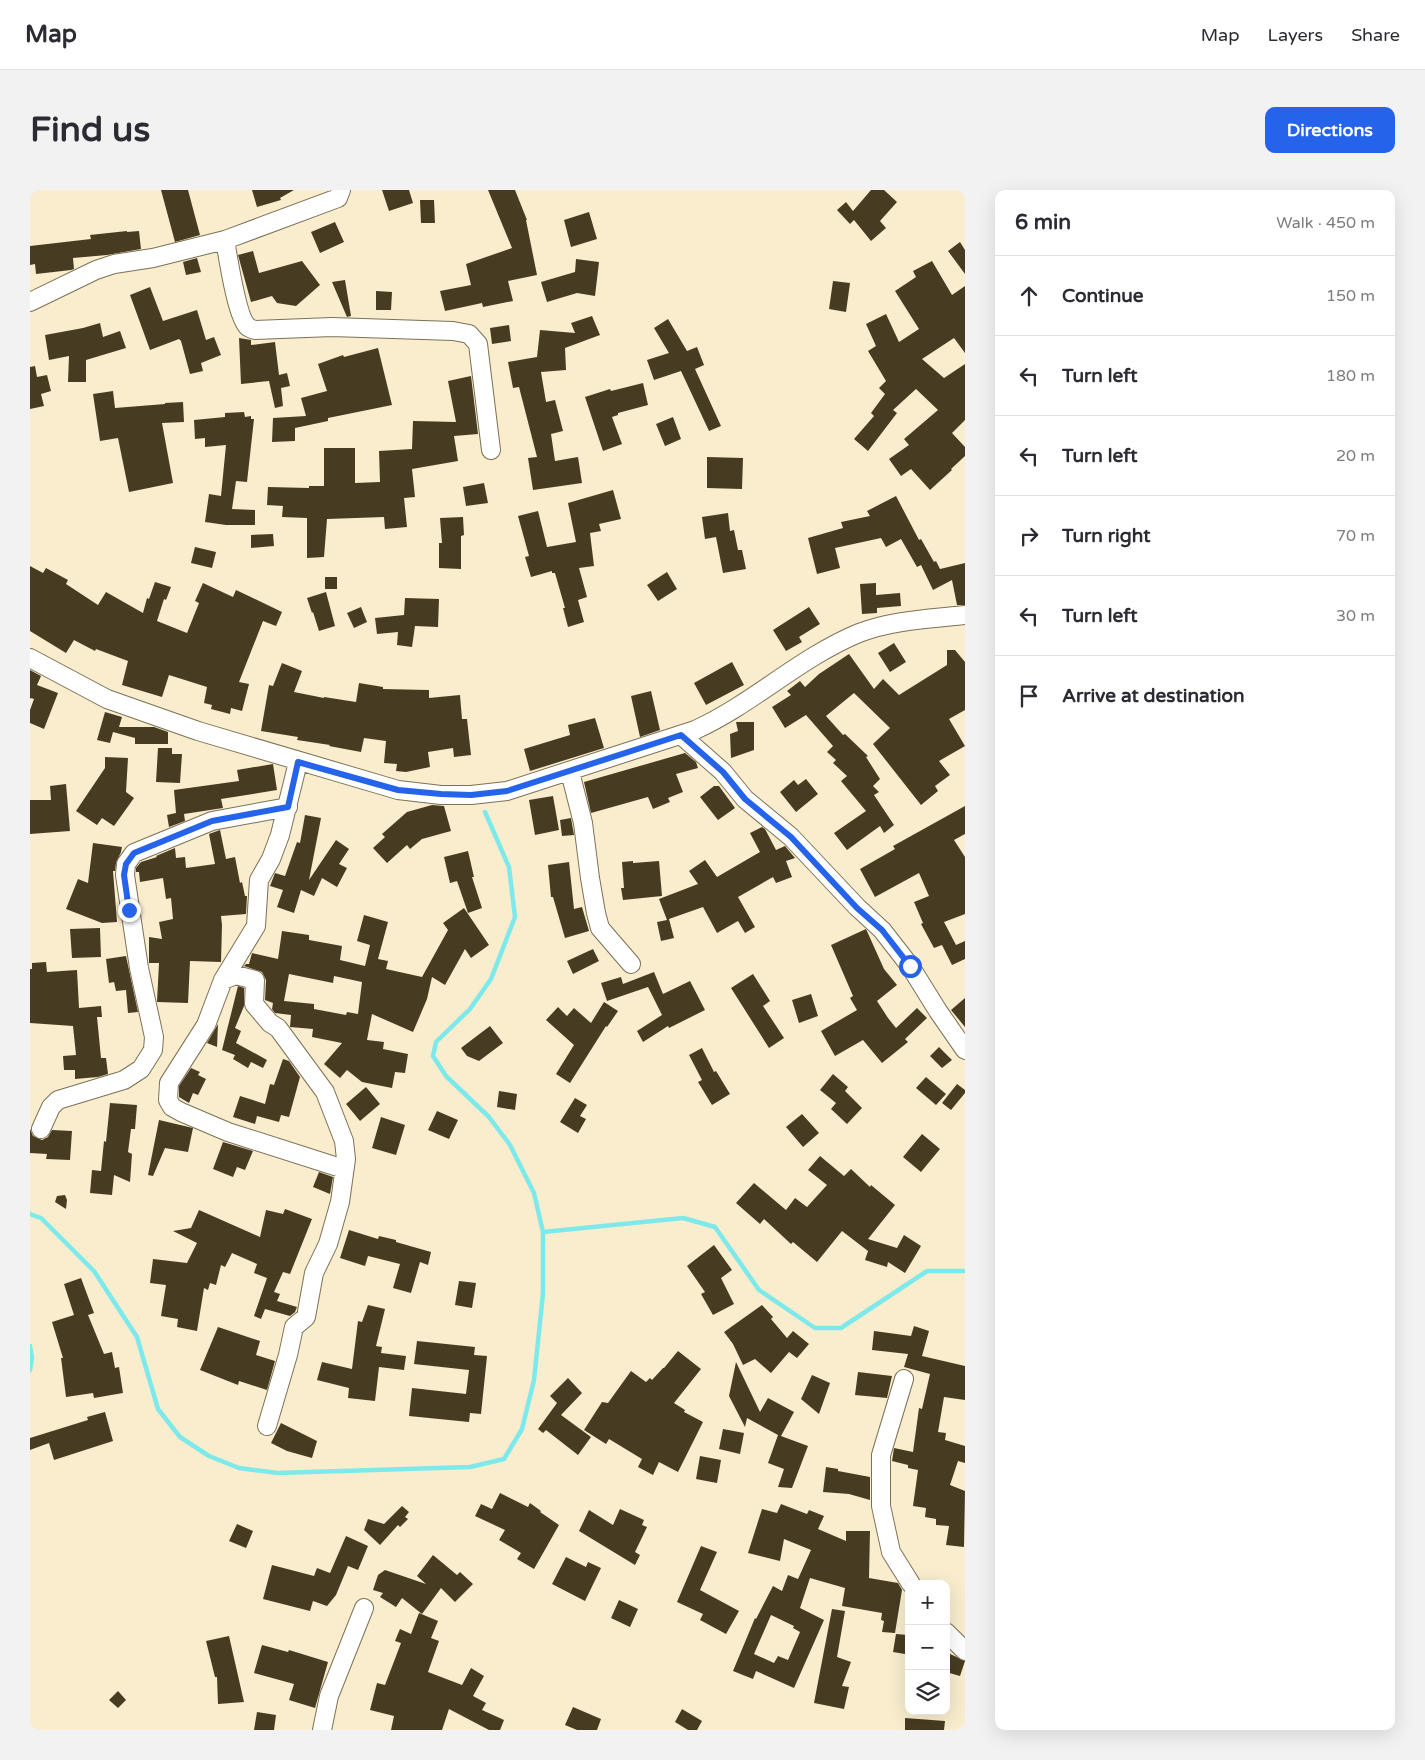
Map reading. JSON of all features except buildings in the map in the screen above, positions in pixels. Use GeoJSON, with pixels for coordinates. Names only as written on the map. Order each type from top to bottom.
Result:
{"type":"FeatureCollection","features":[{"type":"Feature","properties":{"kind":"street"},"geometry":{"type":"LineString","coordinates":[[30,302],[96,270],[114,264],[153,258],[225,240],[338,198],[341,190]]}},
{"type":"Feature","properties":{"kind":"street"},"geometry":{"type":"LineString","coordinates":[[225,240],[233,285],[243,321],[248,328],[255,330],[332,327],[453,330],[469,334],[478,344],[491,450]]}},
{"type":"Feature","properties":{"kind":"street"},"geometry":{"type":"LineString","coordinates":[[30,658],[107,699],[198,731],[398,790],[471,795],[507,791],[570,772],[681,735],[720,719],[808,658],[862,632],[898,623],[965,615]]}},
{"type":"Feature","properties":{"kind":"street"},"geometry":{"type":"LineString","coordinates":[[681,735],[723,772],[745,799],[791,837],[857,908],[882,930],[910,966],[965,1050]]}},
{"type":"Feature","properties":{"kind":"street"},"geometry":{"type":"LineString","coordinates":[[298,762],[280,835],[271,858],[259,880],[256,926],[223,980],[206,1025],[169,1083],[168,1100],[172,1107],[228,1132],[344,1169]]}},
{"type":"Feature","properties":{"kind":"street"},"geometry":{"type":"LineString","coordinates":[[570,772],[583,823],[590,878],[600,928],[631,964]]}},
{"type":"Feature","properties":{"kind":"street"},"geometry":{"type":"LineString","coordinates":[[41,1129],[51,1107],[58,1100],[124,1080],[141,1069],[153,1050],[154,1037],[139,968],[124,875],[126,864],[134,853],[212,821],[288,807]]}},
{"type":"Feature","properties":{"kind":"street"},"geometry":{"type":"LineString","coordinates":[[223,980],[236,975],[255,980],[254,1004],[270,1023],[278,1028],[325,1092],[344,1141],[346,1159],[340,1202],[328,1244],[314,1272],[306,1317],[294,1327],[288,1355],[267,1426]]}},
{"type":"Feature","properties":{"kind":"street"},"geometry":{"type":"LineString","coordinates":[[904,1379],[881,1456],[881,1506],[892,1552],[909,1580]]}},
{"type":"Feature","properties":{"kind":"street"},"geometry":{"type":"LineString","coordinates":[[322,1730],[329,1696],[364,1608]]}},
{"type":"Feature","properties":{"kind":"street"},"geometry":{"type":"LineString","coordinates":[[950,1636],[965,1651]]}},
{"type":"Feature","properties":{"kind":"waterway"},"geometry":{"type":"LineString","coordinates":[[30,1214],[41,1218],[94,1271],[137,1337],[158,1409],[180,1437],[209,1456],[239,1468],[278,1473],[470,1467],[504,1459],[522,1429],[534,1380],[543,1293],[543,1232],[534,1193],[510,1145],[489,1117],[446,1076],[433,1056],[436,1042],[470,1009],[491,979],[515,917],[509,867],[485,812]]}},
{"type":"Feature","properties":{"kind":"waterway"},"geometry":{"type":"LineString","coordinates":[[543,1232],[683,1218],[715,1227],[759,1290],[815,1328],[841,1328],[927,1271],[965,1271]]}},
{"type":"Feature","properties":{"kind":"waterway"},"geometry":{"type":"LineString","coordinates":[[30,1346],[32,1358],[30,1370]]}},
{"type":"Feature","properties":{"kind":"route"},"geometry":{"type":"LineString","coordinates":[[129,910],[124,875],[126,864],[134,853],[212,821],[288,807],[298,762],[398,790],[471,795],[507,791],[681,735],[723,772],[745,799],[791,837],[857,908],[882,930],[910,966]]}}]}
